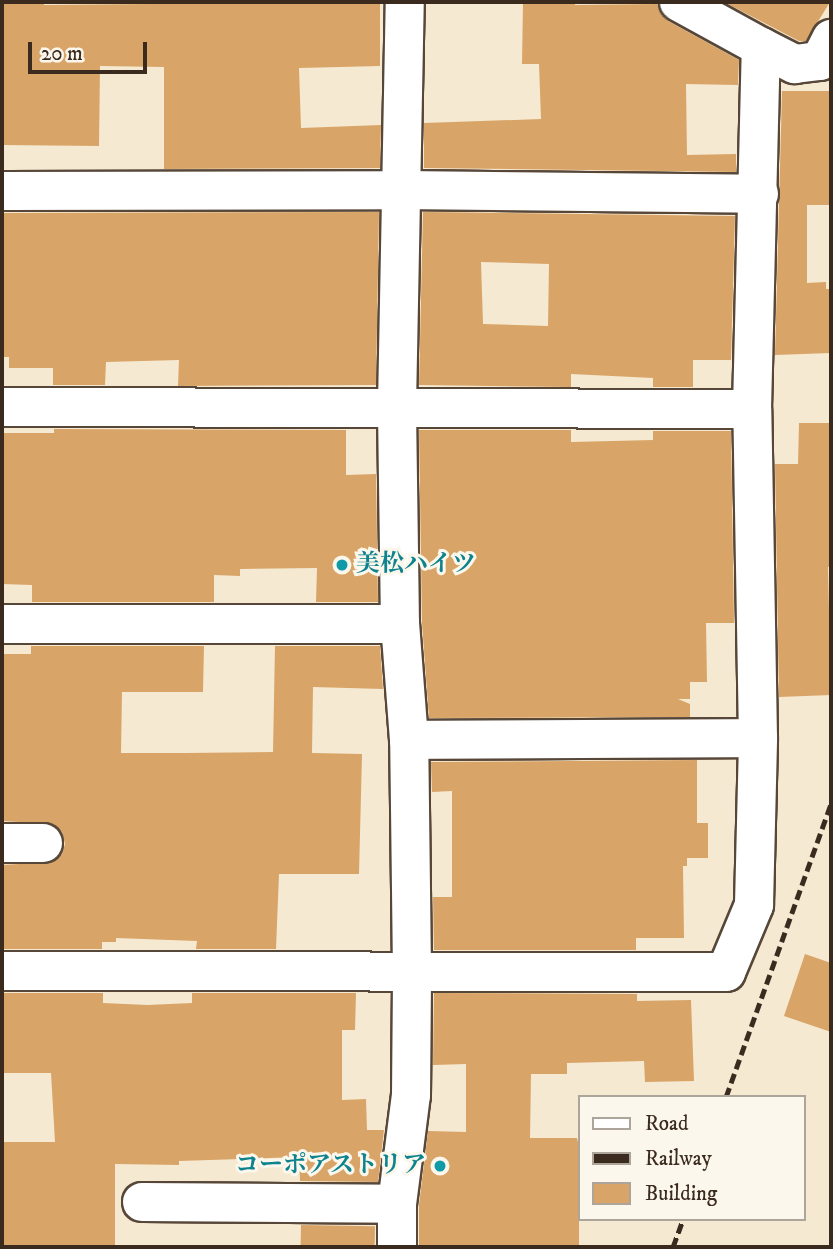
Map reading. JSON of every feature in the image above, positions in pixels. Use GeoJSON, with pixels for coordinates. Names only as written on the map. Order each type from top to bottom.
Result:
{"type":"FeatureCollection","features":[{"type":"Feature","properties":{"kind":"street"},"geometry":{"type":"LineString","coordinates":[[397,1247],[397,1203],[411,1095],[412,971],[410,740],[400,624],[397,406],[405,2]]}},
{"type":"Feature","properties":{"kind":"street"},"geometry":{"type":"LineString","coordinates":[[679,2],[795,64],[820,61],[831,39]]}},
{"type":"Feature","properties":{"kind":"street"},"geometry":{"type":"LineString","coordinates":[[2,971],[726,972],[754,905],[758,738],[752,409],[761,47]]}},
{"type":"Feature","properties":{"kind":"street"},"geometry":{"type":"LineString","coordinates":[[2,191],[401,190],[759,194]]}},
{"type":"Feature","properties":{"kind":"street"},"geometry":{"type":"LineString","coordinates":[[2,407],[752,409]]}},
{"type":"Feature","properties":{"kind":"street"},"geometry":{"type":"LineString","coordinates":[[2,624],[400,624]]}},
{"type":"Feature","properties":{"kind":"street"},"geometry":{"type":"LineString","coordinates":[[410,740],[758,738]]}},
{"type":"Feature","properties":{"kind":"street"},"geometry":{"type":"LineString","coordinates":[[2,843],[43,843]]}},
{"type":"Feature","properties":{"kind":"street"},"geometry":{"type":"LineString","coordinates":[[142,1202],[397,1203]]}},
{"type":"Feature","properties":{"kind":"building"},"geometry":{"type":"Polygon","coordinates":[[[2,2],[44,2],[44,5],[380,2],[380,66],[299,68],[301,128],[381,125],[380,168],[164,169],[164,67],[100,66],[99,146],[2,145],[2,2]]]}},
{"type":"Feature","properties":{"kind":"building"},"geometry":{"type":"Polygon","coordinates":[[[523,2],[575,2],[575,5],[657,4],[668,21],[739,60],[738,85],[686,84],[687,155],[736,154],[736,172],[424,168],[424,123],[541,119],[539,64],[522,64],[523,2]]]}},
{"type":"Feature","properties":{"kind":"building"},"geometry":{"type":"Polygon","coordinates":[[[724,2],[830,2],[806,41],[799,41],[724,2]]]}},
{"type":"Feature","properties":{"kind":"building"},"geometry":{"type":"Polygon","coordinates":[[[782,91],[830,91],[830,205],[807,205],[807,283],[826,282],[826,289],[831,289],[831,353],[775,355],[782,91]]]}},
{"type":"Feature","properties":{"kind":"building"},"geometry":{"type":"Polygon","coordinates":[[[379,212],[376,385],[178,386],[179,360],[106,362],[105,385],[53,385],[53,368],[9,368],[9,357],[2,357],[2,213],[379,212]]]}},
{"type":"Feature","properties":{"kind":"building"},"geometry":{"type":"Polygon","coordinates":[[[423,212],[735,216],[731,360],[693,360],[693,387],[653,387],[653,378],[571,374],[571,387],[419,385],[423,212]],[[481,262],[483,324],[548,326],[549,264],[481,262]]]}},
{"type":"Feature","properties":{"kind":"building"},"geometry":{"type":"Polygon","coordinates":[[[799,423],[831,423],[831,567],[828,567],[831,695],[779,697],[775,464],[798,464],[799,423]]]}},
{"type":"Feature","properties":{"kind":"building"},"geometry":{"type":"Polygon","coordinates":[[[54,429],[346,430],[346,475],[376,474],[378,602],[316,602],[317,568],[240,569],[240,576],[214,575],[214,602],[32,602],[32,585],[2,584],[2,433],[54,433],[54,429]]]}},
{"type":"Feature","properties":{"kind":"building"},"geometry":{"type":"Polygon","coordinates":[[[419,430],[571,430],[571,442],[653,440],[653,431],[731,431],[734,623],[706,623],[707,682],[690,682],[690,699],[678,699],[690,704],[690,717],[429,718],[422,623],[419,430]]]}},
{"type":"Feature","properties":{"kind":"building"},"geometry":{"type":"Polygon","coordinates":[[[31,646],[204,646],[203,692],[122,692],[121,753],[185,753],[273,752],[275,646],[380,646],[383,689],[313,687],[312,753],[362,754],[359,874],[279,874],[276,949],[196,949],[197,941],[116,938],[116,942],[102,942],[102,949],[2,949],[2,865],[53,862],[62,854],[65,844],[62,832],[53,824],[2,821],[2,654],[31,654],[31,646]]]}},
{"type":"Feature","properties":{"kind":"building"},"geometry":{"type":"Polygon","coordinates":[[[697,760],[697,823],[708,823],[708,858],[687,858],[687,866],[683,866],[684,938],[636,938],[636,950],[434,950],[433,897],[452,897],[452,791],[432,792],[431,762],[697,760]]]}},
{"type":"Feature","properties":{"kind":"building"},"geometry":{"type":"Polygon","coordinates":[[[805,954],[831,963],[831,1032],[784,1016],[805,954]]]}},
{"type":"Feature","properties":{"kind":"building"},"geometry":{"type":"Polygon","coordinates":[[[2,993],[103,993],[103,1003],[148,1005],[192,1003],[192,993],[356,993],[355,1030],[342,1030],[342,1100],[366,1099],[367,1130],[384,1130],[378,1182],[300,1181],[299,1157],[179,1161],[179,1165],[115,1164],[115,1247],[2,1247],[2,1142],[55,1142],[51,1073],[2,1073],[2,993]]]}},
{"type":"Feature","properties":{"kind":"building"},"geometry":{"type":"Polygon","coordinates":[[[434,993],[637,994],[637,1001],[691,1000],[694,1081],[645,1082],[644,1061],[567,1063],[567,1074],[531,1074],[530,1138],[577,1138],[579,1247],[419,1247],[419,1205],[428,1131],[466,1132],[466,1064],[433,1065],[434,993]]]}},
{"type":"Feature","properties":{"kind":"building"},"geometry":{"type":"Polygon","coordinates":[[[301,1225],[375,1226],[375,1247],[301,1247],[301,1225]]]}},
{"type":"Feature","properties":{"kind":"railway"},"geometry":{"type":"LineString","coordinates":[[727,1095],[831,803]]}},
{"type":"Feature","properties":{"kind":"railway"},"geometry":{"type":"LineString","coordinates":[[673,1247],[682,1221]]}},
{"type":"Feature","properties":{"kind":"place","name":"美松ハイツ"},"geometry":{"type":"Point","coordinates":[342,565]}},
{"type":"Feature","properties":{"kind":"place","name":"コーポアストリア"},"geometry":{"type":"Point","coordinates":[440,1166]}}]}
